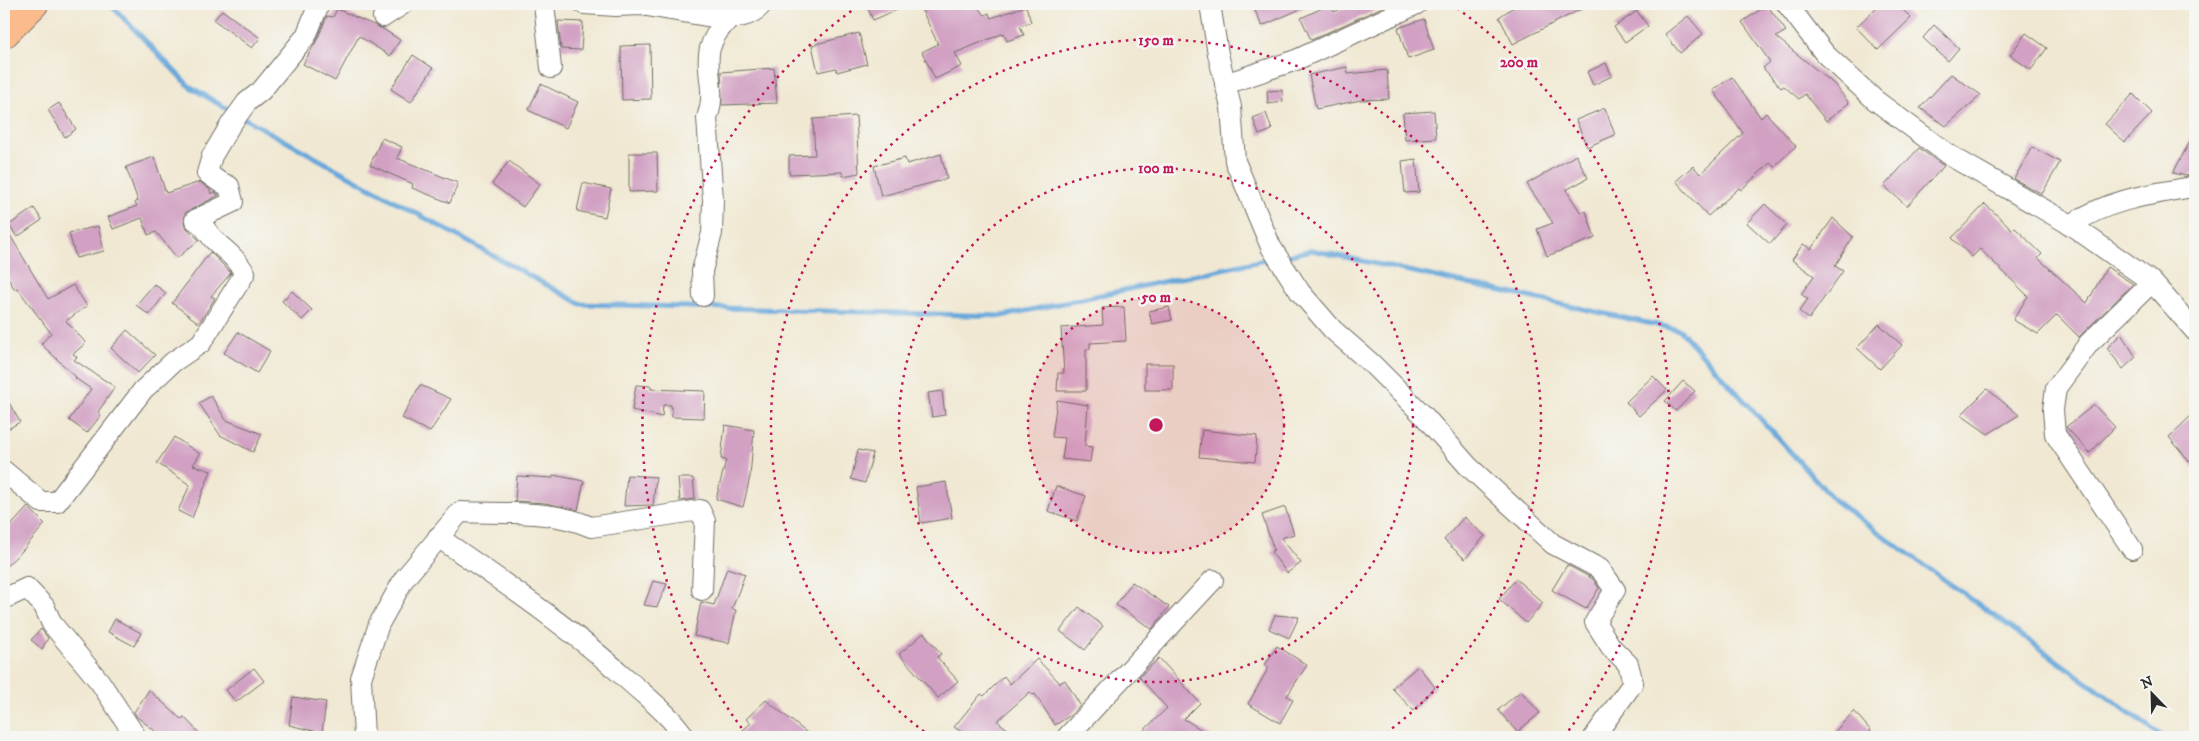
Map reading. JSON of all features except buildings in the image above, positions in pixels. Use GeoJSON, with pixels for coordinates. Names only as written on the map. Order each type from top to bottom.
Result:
{"type":"FeatureCollection","features":[{"type":"Feature","properties":{"kind":"highway"},"geometry":{"type":"LineString","coordinates":[[4,34],[34,4]]}},
{"type":"Feature","properties":{"kind":"street"},"geometry":{"type":"LineString","coordinates":[[4,471],[41,502],[57,502],[143,390],[173,362],[201,343],[245,273],[234,255],[214,240],[200,222],[195,220],[233,202],[229,186],[218,181],[207,172],[212,156],[247,102],[261,91],[306,36],[319,4]]}},
{"type":"Feature","properties":{"kind":"street"},"geometry":{"type":"LineString","coordinates":[[383,17],[403,4]]}},
{"type":"Feature","properties":{"kind":"street"},"geometry":{"type":"LineString","coordinates":[[544,4],[551,68]]}},
{"type":"Feature","properties":{"kind":"street"},"geometry":{"type":"LineString","coordinates":[[584,4],[641,5],[718,18],[740,18],[757,10],[762,4]]}},
{"type":"Feature","properties":{"kind":"street"},"geometry":{"type":"LineString","coordinates":[[1210,4],[1231,107],[1235,161],[1270,247],[1300,292],[1333,330],[1372,364],[1425,416],[1468,466],[1553,544],[1600,569],[1615,590],[1595,622],[1611,647],[1628,664],[1633,683],[1594,737]]}},
{"type":"Feature","properties":{"kind":"street"},"geometry":{"type":"LineString","coordinates":[[1226,84],[1296,60],[1417,4]]}},
{"type":"Feature","properties":{"kind":"street"},"geometry":{"type":"LineString","coordinates":[[1787,4],[1825,54],[1875,100],[1949,155],[2071,225],[2152,282],[2195,331]]}},
{"type":"Feature","properties":{"kind":"street"},"geometry":{"type":"LineString","coordinates":[[703,296],[702,271],[712,233],[713,200],[707,118],[711,107],[707,54],[720,27],[730,18]]}},
{"type":"Feature","properties":{"kind":"street"},"geometry":{"type":"LineString","coordinates":[[2071,225],[2089,212],[2132,198],[2192,187],[2195,184]]}},
{"type":"Feature","properties":{"kind":"street"},"geometry":{"type":"LineString","coordinates":[[2132,549],[2055,434],[2052,410],[2056,388],[2089,343],[2152,282]]}},
{"type":"Feature","properties":{"kind":"street"},"geometry":{"type":"LineString","coordinates":[[364,737],[361,678],[379,624],[404,579],[460,512],[551,516],[575,519],[591,527],[700,510],[705,521],[702,590]]}},
{"type":"Feature","properties":{"kind":"street"},"geometry":{"type":"LineString","coordinates":[[438,537],[554,617],[595,650],[673,720],[686,737]]}},
{"type":"Feature","properties":{"kind":"street"},"geometry":{"type":"LineString","coordinates":[[1067,737],[1213,580]]}},
{"type":"Feature","properties":{"kind":"street"},"geometry":{"type":"LineString","coordinates":[[4,597],[8,598],[27,588],[44,606],[52,624],[100,682],[136,737]]}},
{"type":"Feature","properties":{"kind":"waterway"},"geometry":{"type":"LineString","coordinates":[[110,4],[189,86],[234,113]]}},
{"type":"Feature","properties":{"kind":"waterway"},"geometry":{"type":"LineString","coordinates":[[242,117],[581,304],[1002,316],[1274,258]]}},
{"type":"Feature","properties":{"kind":"waterway"},"geometry":{"type":"LineString","coordinates":[[1282,257],[1312,250],[1680,330],[1835,501],[2163,737]]}}]}
